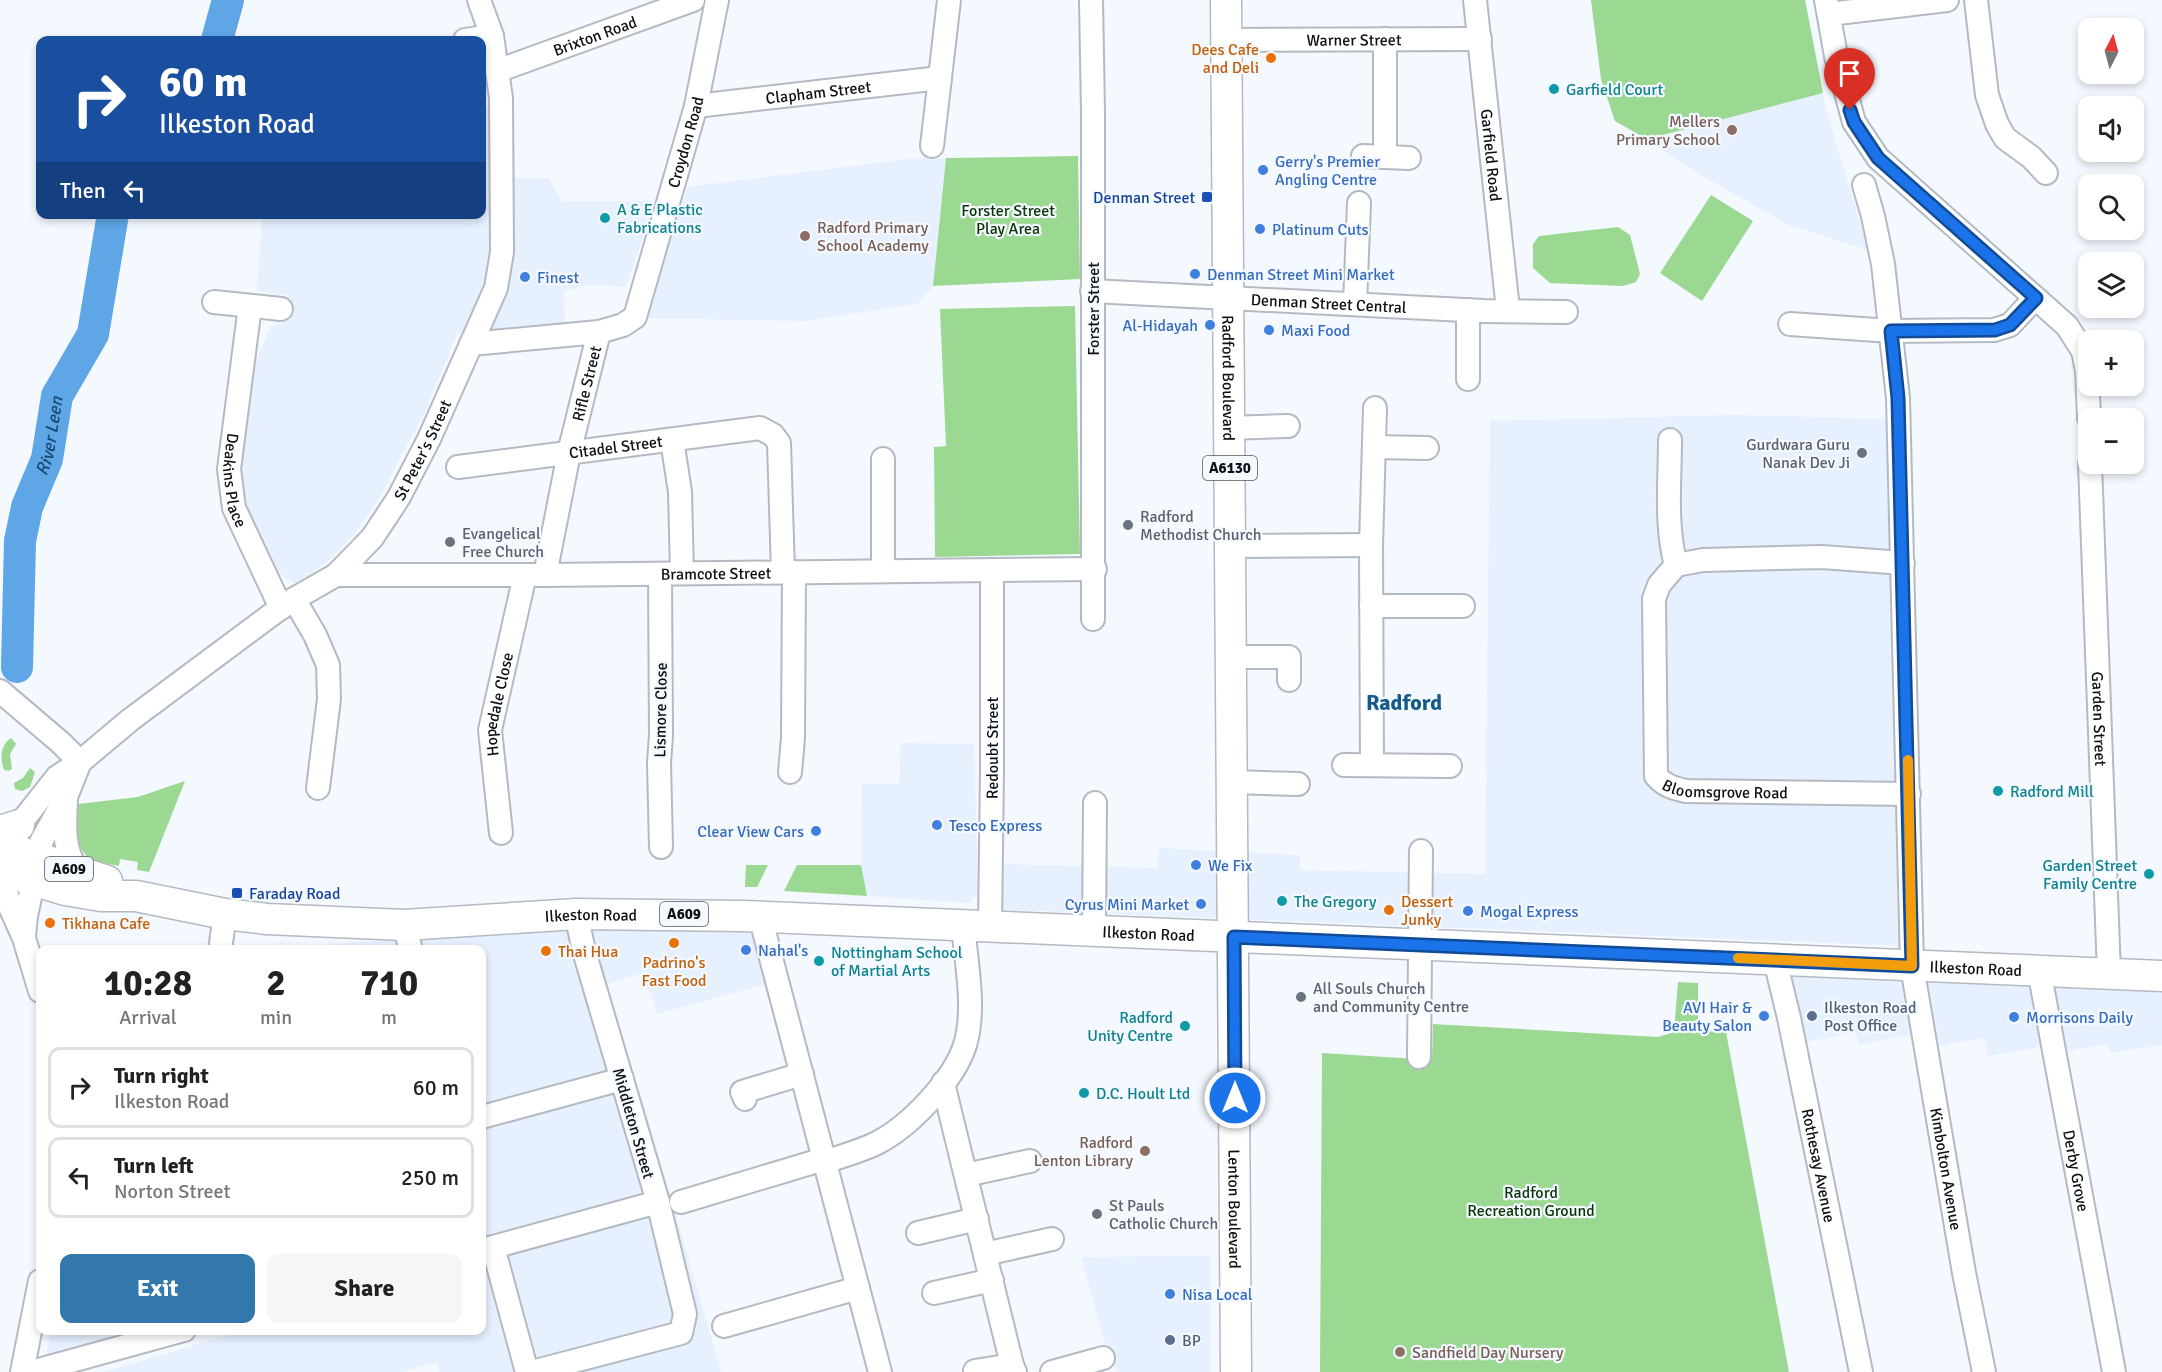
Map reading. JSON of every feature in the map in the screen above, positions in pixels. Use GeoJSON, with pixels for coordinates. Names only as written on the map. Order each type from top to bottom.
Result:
{"type":"FeatureCollection","features":[{"type":"Feature","properties":{"kind":"main road","name":"Radford Boulevard"},"geometry":{"type":"LineString","coordinates":[[1226,0],[1234,937]]}},
{"type":"Feature","properties":{"kind":"main road","name":"A609"},"geometry":{"type":"LineString","coordinates":[[13,854],[103,879],[136,896]]}},
{"type":"Feature","properties":{"kind":"main road","name":"A609"},"geometry":{"type":"LineString","coordinates":[[13,854],[100,896],[136,896]]}},
{"type":"Feature","properties":{"kind":"main road","name":"Ilkeston Road"},"geometry":{"type":"LineString","coordinates":[[136,896],[225,914],[408,938],[576,914],[760,916],[2162,976]]}},
{"type":"Feature","properties":{"kind":"main road","name":"Lenton Boulevard"},"geometry":{"type":"LineString","coordinates":[[1234,937],[1236,1372]]}},
{"type":"Feature","properties":{"kind":"street","name":"St Peter's Street"},"geometry":{"type":"LineString","coordinates":[[13,854],[57,777],[80,762],[130,720],[287,603],[336,575],[372,537],[399,498],[429,439],[496,288],[502,252],[501,98],[492,36],[479,0]]}},
{"type":"Feature","properties":{"kind":"street","name":"Brixton Road"},"geometry":{"type":"LineString","coordinates":[[497,71],[693,0]]}},
{"type":"Feature","properties":{"kind":"street","name":"Croydon Road"},"geometry":{"type":"LineString","coordinates":[[599,332],[623,325],[635,317],[696,106],[717,0]]}},
{"type":"Feature","properties":{"kind":"street"},"geometry":{"type":"LineString","coordinates":[[932,146],[949,0]]}},
{"type":"Feature","properties":{"kind":"street","name":"Forster Street"},"geometry":{"type":"LineString","coordinates":[[1091,0],[1094,619]]}},
{"type":"Feature","properties":{"kind":"street","name":"Garfield Road"},"geometry":{"type":"LineString","coordinates":[[1475,0],[1508,310]]}},
{"type":"Feature","properties":{"kind":"street"},"geometry":{"type":"LineString","coordinates":[[1947,0],[1827,7],[1836,56],[1854,122],[1878,158],[2067,326],[2084,351],[2089,408]]}},
{"type":"Feature","properties":{"kind":"street"},"geometry":{"type":"LineString","coordinates":[[1976,0],[1990,105],[2005,138],[2040,158]]}},
{"type":"Feature","properties":{"kind":"street"},"geometry":{"type":"LineString","coordinates":[[486,37],[492,36]]}},
{"type":"Feature","properties":{"kind":"street"},"geometry":{"type":"LineString","coordinates":[[1385,39],[1374,157],[1408,158]]}},
{"type":"Feature","properties":{"kind":"street","name":"Warner Street"},"geometry":{"type":"LineString","coordinates":[[1226,40],[1480,39]]}},
{"type":"Feature","properties":{"kind":"street","name":"Clapham Street"},"geometry":{"type":"LineString","coordinates":[[696,106],[940,78]]}},
{"type":"Feature","properties":{"kind":"street","name":"Kimbolton Avenue"},"geometry":{"type":"LineString","coordinates":[[1864,185],[1883,264],[1898,398],[1912,966],[1978,1371]]}},
{"type":"Feature","properties":{"kind":"street"},"geometry":{"type":"LineString","coordinates":[[1355,304],[1365,216]]}},
{"type":"Feature","properties":{"kind":"street","name":"Denman Street Central"},"geometry":{"type":"LineString","coordinates":[[1092,291],[1468,310],[1566,312]]}},
{"type":"Feature","properties":{"kind":"street"},"geometry":{"type":"LineString","coordinates":[[1790,324],[1891,331],[1995,330],[2010,325],[2036,298]]}},
{"type":"Feature","properties":{"kind":"street"},"geometry":{"type":"LineString","coordinates":[[214,302],[281,309]]}},
{"type":"Feature","properties":{"kind":"street","name":"Deakins Place"},"geometry":{"type":"LineString","coordinates":[[250,306],[229,469],[234,508],[287,603],[315,635],[328,665],[328,699],[318,788]]}},
{"type":"Feature","properties":{"kind":"street"},"geometry":{"type":"LineString","coordinates":[[1468,310],[1468,379]]}},
{"type":"Feature","properties":{"kind":"street"},"geometry":{"type":"LineString","coordinates":[[471,344],[599,332]]}},
{"type":"Feature","properties":{"kind":"street","name":"Rifle Street"},"geometry":{"type":"LineString","coordinates":[[535,575],[569,453],[599,332]]}},
{"type":"Feature","properties":{"kind":"street"},"geometry":{"type":"LineString","coordinates":[[1372,765],[1371,545],[1375,408]]}},
{"type":"Feature","properties":{"kind":"street"},"geometry":{"type":"LineString","coordinates":[[1229,428],[1288,426]]}},
{"type":"Feature","properties":{"kind":"street","name":"Citadel Street"},"geometry":{"type":"LineString","coordinates":[[458,467],[760,428],[773,435],[779,443],[788,572]]}},
{"type":"Feature","properties":{"kind":"street","name":"Lismore Close"},"geometry":{"type":"LineString","coordinates":[[657,847],[659,763],[671,574],[680,492],[672,440]]}},
{"type":"Feature","properties":{"kind":"street"},"geometry":{"type":"LineString","coordinates":[[1670,440],[1671,548],[1676,565],[1702,560],[1822,557],[1903,563]]}},
{"type":"Feature","properties":{"kind":"street"},"geometry":{"type":"LineString","coordinates":[[1374,447],[1427,448]]}},
{"type":"Feature","properties":{"kind":"street"},"geometry":{"type":"LineString","coordinates":[[883,459],[883,571]]}},
{"type":"Feature","properties":{"kind":"street","name":"Garden Street"},"geometry":{"type":"LineString","coordinates":[[2090,474],[2109,974]]}},
{"type":"Feature","properties":{"kind":"street"},"geometry":{"type":"LineString","coordinates":[[1230,546],[1371,545]]}},
{"type":"Feature","properties":{"kind":"street","name":"Bloomsgrove Road"},"geometry":{"type":"LineString","coordinates":[[1676,565],[1659,585],[1654,599],[1656,776],[1663,783],[1686,791],[1909,794]]}},
{"type":"Feature","properties":{"kind":"street","name":"Bramcote Street"},"geometry":{"type":"LineString","coordinates":[[336,575],[671,574],[1095,568]]}},
{"type":"Feature","properties":{"kind":"street","name":"Redoubt Street"},"geometry":{"type":"LineString","coordinates":[[681,1202],[825,1161],[878,1142],[913,1117],[957,1064],[965,1043],[968,1024],[992,770],[992,570]]}},
{"type":"Feature","properties":{"kind":"street"},"geometry":{"type":"LineString","coordinates":[[788,572],[793,738],[790,772]]}},
{"type":"Feature","properties":{"kind":"street","name":"Hopedale Close"},"geometry":{"type":"LineString","coordinates":[[501,833],[490,730],[535,575]]}},
{"type":"Feature","properties":{"kind":"street"},"geometry":{"type":"LineString","coordinates":[[1371,606],[1451,601]]}},
{"type":"Feature","properties":{"kind":"street"},"geometry":{"type":"LineString","coordinates":[[1232,657],[1289,657],[1289,680]]}},
{"type":"Feature","properties":{"kind":"street"},"geometry":{"type":"LineString","coordinates":[[0,691],[61,742],[80,762]]}},
{"type":"Feature","properties":{"kind":"street","name":"St Peter's Street"},"geometry":{"type":"LineString","coordinates":[[13,854],[46,831],[66,797],[80,762]]}},
{"type":"Feature","properties":{"kind":"street"},"geometry":{"type":"LineString","coordinates":[[1344,765],[1450,766]]}},
{"type":"Feature","properties":{"kind":"street"},"geometry":{"type":"LineString","coordinates":[[1233,782],[1298,784]]}},
{"type":"Feature","properties":{"kind":"street","name":"St Peter's Street"},"geometry":{"type":"LineString","coordinates":[[66,797],[66,846],[70,860],[78,872]]}},
{"type":"Feature","properties":{"kind":"street"},"geometry":{"type":"LineString","coordinates":[[1094,930],[1085,848],[1095,803]]}},
{"type":"Feature","properties":{"kind":"street"},"geometry":{"type":"LineString","coordinates":[[1419,1057],[1421,851]]}},
{"type":"Feature","properties":{"kind":"street"},"geometry":{"type":"LineString","coordinates":[[13,854],[26,916],[24,938],[36,978]]}},
{"type":"Feature","properties":{"kind":"street"},"geometry":{"type":"LineString","coordinates":[[221,945],[225,914]]}},
{"type":"Feature","properties":{"kind":"street","name":"Middleton Street"},"geometry":{"type":"LineString","coordinates":[[532,1372],[681,1333],[685,1314],[658,1202],[584,951],[576,914]]}},
{"type":"Feature","properties":{"kind":"street"},"geometry":{"type":"LineString","coordinates":[[760,916],[880,1372]]}},
{"type":"Feature","properties":{"kind":"street","name":"Rothesay Avenue"},"geometry":{"type":"LineString","coordinates":[[1775,960],[1789,1018],[1861,1372]]}},
{"type":"Feature","properties":{"kind":"street","name":"Derby Grove"},"geometry":{"type":"LineString","coordinates":[[2039,970],[2114,1372]]}},
{"type":"Feature","properties":{"kind":"street"},"geometry":{"type":"LineString","coordinates":[[744,1095],[802,1074]]}},
{"type":"Feature","properties":{"kind":"street"},"geometry":{"type":"LineString","coordinates":[[486,1116],[622,1079]]}},
{"type":"Feature","properties":{"kind":"street"},"geometry":{"type":"LineString","coordinates":[[943,1083],[1013,1369],[975,1371]]}},
{"type":"Feature","properties":{"kind":"street"},"geometry":{"type":"LineString","coordinates":[[966,1175],[1030,1161]]}},
{"type":"Feature","properties":{"kind":"street"},"geometry":{"type":"LineString","coordinates":[[527,1372],[487,1249],[658,1202]]}},
{"type":"Feature","properties":{"kind":"street"},"geometry":{"type":"LineString","coordinates":[[918,1233],[977,1219]]}},
{"type":"Feature","properties":{"kind":"street"},"geometry":{"type":"LineString","coordinates":[[985,1254],[1053,1239]]}},
{"type":"Feature","properties":{"kind":"street"},"geometry":{"type":"LineString","coordinates":[[934,1293],[992,1280]]}},
{"type":"Feature","properties":{"kind":"street"},"geometry":{"type":"LineString","coordinates":[[724,1326],[858,1288]]}},
{"type":"Feature","properties":{"kind":"street"},"geometry":{"type":"LineString","coordinates":[[22,1372],[36,1301]]}},
{"type":"Feature","properties":{"kind":"street"},"geometry":{"type":"LineString","coordinates":[[31,1372],[166,1335]]}},
{"type":"Feature","properties":{"kind":"street"},"geometry":{"type":"LineString","coordinates":[[1052,1372],[1103,1358]]}},
{"type":"Feature","properties":{"kind":"shaded area","name":"Mellers Primary School"},"geometry":{"type":"Polygon","coordinates":[[[1591,0],[1805,0],[1824,102],[1868,250],[1789,225],[1711,181],[1615,121],[1601,79],[1591,0]]]}},
{"type":"Feature","properties":{"kind":"shaded area"},"geometry":{"type":"Polygon","coordinates":[[[490,106],[494,178],[549,178],[562,201],[651,201],[643,237],[626,287],[589,285],[564,291],[565,332],[491,340],[457,334],[426,409],[380,497],[355,534],[326,563],[295,583],[284,577],[274,566],[250,520],[243,495],[240,466],[254,366],[271,326],[283,324],[287,295],[257,291],[262,219],[486,219],[486,107],[490,106]]]}},
{"type":"Feature","properties":{"kind":"shaded area","name":"Radford Primary School Academy"},"geometry":{"type":"Polygon","coordinates":[[[916,158],[946,158],[933,286],[919,303],[808,321],[643,318],[688,187],[916,158]]]}},
{"type":"Feature","properties":{"kind":"shaded area"},"geometry":{"type":"Polygon","coordinates":[[[1734,415],[1893,419],[1906,946],[994,909],[995,864],[1158,868],[1159,848],[1300,855],[1300,870],[1485,874],[1490,421],[1734,415]]]}},
{"type":"Feature","properties":{"kind":"shaded area"},"geometry":{"type":"Polygon","coordinates":[[[901,743],[974,744],[978,894],[968,903],[867,896],[861,865],[862,784],[899,784],[901,743]]]}},
{"type":"Feature","properties":{"kind":"shaded area"},"geometry":{"type":"Polygon","coordinates":[[[618,923],[755,929],[769,983],[657,1014],[651,994],[640,974],[604,985],[643,1101],[721,1372],[440,1372],[437,1362],[401,1372],[103,1372],[229,1335],[486,1335],[486,945],[324,945],[618,923]]]}},
{"type":"Feature","properties":{"kind":"shaded area"},"geometry":{"type":"Polygon","coordinates":[[[1789,975],[2162,986],[2162,1045],[2110,1053],[2108,1044],[2063,1052],[2062,1043],[1988,1056],[1985,1038],[1939,1046],[1936,1029],[1859,1045],[1856,1032],[1801,1043],[1789,975]]]}},
{"type":"Feature","properties":{"kind":"shaded area"},"geometry":{"type":"Polygon","coordinates":[[[1210,1256],[1211,1372],[1117,1372],[1106,1347],[1081,1257],[1210,1256]]]}},
{"type":"Feature","properties":{"kind":"shaded area"},"geometry":{"type":"Polygon","coordinates":[[[50,1335],[127,1335],[46,1356],[50,1335]]]}},
{"type":"Feature","properties":{"kind":"green space","name":"Mellers Primary School"},"geometry":{"type":"Polygon","coordinates":[[[1591,0],[1805,0],[1823,93],[1647,139],[1615,121],[1601,79],[1591,0]]]}},
{"type":"Feature","properties":{"kind":"green space","name":"Forster Street Play Area"},"geometry":{"type":"Polygon","coordinates":[[[1078,156],[1080,279],[933,286],[946,158],[1078,156]]]}},
{"type":"Feature","properties":{"kind":"green space"},"geometry":{"type":"Polygon","coordinates":[[[1711,195],[1753,221],[1702,301],[1660,273],[1711,195]]]}},
{"type":"Feature","properties":{"kind":"green space"},"geometry":{"type":"Polygon","coordinates":[[[1618,227],[1630,235],[1640,274],[1636,282],[1623,286],[1550,283],[1533,268],[1533,244],[1539,236],[1618,227]]]}},
{"type":"Feature","properties":{"kind":"green space"},"geometry":{"type":"Polygon","coordinates":[[[1075,306],[1080,554],[935,557],[934,447],[946,446],[940,309],[1075,306]]]}},
{"type":"Feature","properties":{"kind":"green space"},"geometry":{"type":"Polygon","coordinates":[[[11,738],[16,744],[10,754],[12,769],[9,771],[4,770],[2,757],[3,749],[11,738]]]}},
{"type":"Feature","properties":{"kind":"green space"},"geometry":{"type":"Polygon","coordinates":[[[30,768],[35,772],[30,787],[22,791],[15,789],[14,783],[23,778],[30,768]]]}},
{"type":"Feature","properties":{"kind":"green space"},"geometry":{"type":"Polygon","coordinates":[[[185,781],[149,872],[137,870],[138,862],[120,859],[119,866],[104,863],[88,857],[83,851],[76,828],[78,804],[138,797],[185,781]]]}},
{"type":"Feature","properties":{"kind":"green space"},"geometry":{"type":"Polygon","coordinates":[[[746,865],[768,865],[757,887],[745,887],[746,865]]]}},
{"type":"Feature","properties":{"kind":"green space"},"geometry":{"type":"Polygon","coordinates":[[[797,865],[861,865],[867,896],[784,891],[797,865]]]}},
{"type":"Feature","properties":{"kind":"green space","name":"Radford Recreation Ground"},"geometry":{"type":"Polygon","coordinates":[[[1678,982],[1698,983],[1698,1031],[1726,1032],[1789,1372],[1320,1372],[1322,1053],[1432,1060],[1433,1024],[1658,1037],[1674,1032],[1678,982]]]}},
{"type":"Feature","properties":{"kind":"waterway","name":"River Leen"},"geometry":{"type":"LineString","coordinates":[[218,36],[228,0]]}},
{"type":"Feature","properties":{"kind":"waterway","name":"River Leen"},"geometry":{"type":"LineString","coordinates":[[17,667],[20,541],[27,507],[47,459],[57,396],[93,334],[112,219]]}},
{"type":"Feature","properties":{"kind":"slow traffic"},"geometry":{"type":"LineString","coordinates":[[1738,958],[1912,966],[1908,760]]}},
{"type":"Feature","properties":{"kind":"place","name":"Dees Cafe and Deli"},"geometry":{"type":"Point","coordinates":[1271,58]}},
{"type":"Feature","properties":{"kind":"place","name":"Garfield Court"},"geometry":{"type":"Point","coordinates":[1554,89]}},
{"type":"Feature","properties":{"kind":"place","name":"Mellers Primary School"},"geometry":{"type":"Point","coordinates":[1732,130]}},
{"type":"Feature","properties":{"kind":"place","name":"Gerry's Premier Angling Centre"},"geometry":{"type":"Point","coordinates":[1263,170]}},
{"type":"Feature","properties":{"kind":"place","name":"Denman Street"},"geometry":{"type":"Point","coordinates":[1207,197]}},
{"type":"Feature","properties":{"kind":"place","name":"A & E Plastic Fabrications"},"geometry":{"type":"Point","coordinates":[605,218]}},
{"type":"Feature","properties":{"kind":"place","name":"Platinum Cuts"},"geometry":{"type":"Point","coordinates":[1260,229]}},
{"type":"Feature","properties":{"kind":"place","name":"Radford Primary School Academy"},"geometry":{"type":"Point","coordinates":[805,236]}},
{"type":"Feature","properties":{"kind":"place","name":"Denman Street Mini Market"},"geometry":{"type":"Point","coordinates":[1195,274]}},
{"type":"Feature","properties":{"kind":"place","name":"Finest"},"geometry":{"type":"Point","coordinates":[525,277]}},
{"type":"Feature","properties":{"kind":"place","name":"Al-Hidayah"},"geometry":{"type":"Point","coordinates":[1210,325]}},
{"type":"Feature","properties":{"kind":"place","name":"Maxi Food"},"geometry":{"type":"Point","coordinates":[1269,330]}},
{"type":"Feature","properties":{"kind":"place","name":"Gurdwara Guru Nanak Dev Ji"},"geometry":{"type":"Point","coordinates":[1862,453]}},
{"type":"Feature","properties":{"kind":"place","name":"Radford Methodist Church"},"geometry":{"type":"Point","coordinates":[1128,525]}},
{"type":"Feature","properties":{"kind":"place","name":"Evangelical Free Church"},"geometry":{"type":"Point","coordinates":[450,542]}},
{"type":"Feature","properties":{"kind":"place","name":"Radford Mill"},"geometry":{"type":"Point","coordinates":[1998,791]}},
{"type":"Feature","properties":{"kind":"place","name":"Tesco Express"},"geometry":{"type":"Point","coordinates":[937,825]}},
{"type":"Feature","properties":{"kind":"place","name":"Clear View Cars"},"geometry":{"type":"Point","coordinates":[816,831]}},
{"type":"Feature","properties":{"kind":"place","name":"We Fix"},"geometry":{"type":"Point","coordinates":[1196,865]}},
{"type":"Feature","properties":{"kind":"place","name":"Garden Street Family Centre"},"geometry":{"type":"Point","coordinates":[2149,874]}},
{"type":"Feature","properties":{"kind":"place","name":"Faraday Road"},"geometry":{"type":"Point","coordinates":[237,893]}},
{"type":"Feature","properties":{"kind":"place","name":"The Gregory"},"geometry":{"type":"Point","coordinates":[1282,901]}},
{"type":"Feature","properties":{"kind":"place","name":"Cyrus Mini Market"},"geometry":{"type":"Point","coordinates":[1201,904]}},
{"type":"Feature","properties":{"kind":"place","name":"Dessert Junky"},"geometry":{"type":"Point","coordinates":[1389,910]}},
{"type":"Feature","properties":{"kind":"place","name":"Mogal Express"},"geometry":{"type":"Point","coordinates":[1468,911]}},
{"type":"Feature","properties":{"kind":"place","name":"Tikhana Cafe"},"geometry":{"type":"Point","coordinates":[50,923]}},
{"type":"Feature","properties":{"kind":"place","name":"Padrino's Fast Food"},"geometry":{"type":"Point","coordinates":[674,943]}},
{"type":"Feature","properties":{"kind":"place","name":"Nahal's"},"geometry":{"type":"Point","coordinates":[746,950]}},
{"type":"Feature","properties":{"kind":"place","name":"Thai Hua"},"geometry":{"type":"Point","coordinates":[546,951]}},
{"type":"Feature","properties":{"kind":"place","name":"Nottingham School of Martial Arts"},"geometry":{"type":"Point","coordinates":[819,961]}},
{"type":"Feature","properties":{"kind":"place","name":"All Souls Church and Community Centre"},"geometry":{"type":"Point","coordinates":[1301,997]}},
{"type":"Feature","properties":{"kind":"place","name":"AVI Hair & Beauty Salon"},"geometry":{"type":"Point","coordinates":[1764,1016]}},
{"type":"Feature","properties":{"kind":"place","name":"Ilkeston Road Post Office"},"geometry":{"type":"Point","coordinates":[1812,1016]}},
{"type":"Feature","properties":{"kind":"place","name":"Morrisons Daily"},"geometry":{"type":"Point","coordinates":[2014,1017]}},
{"type":"Feature","properties":{"kind":"place","name":"Radford Unity Centre"},"geometry":{"type":"Point","coordinates":[1185,1026]}},
{"type":"Feature","properties":{"kind":"place","name":"D.C. Hoult Ltd"},"geometry":{"type":"Point","coordinates":[1084,1093]}},
{"type":"Feature","properties":{"kind":"place","name":"Radford Lenton Library"},"geometry":{"type":"Point","coordinates":[1145,1151]}},
{"type":"Feature","properties":{"kind":"place","name":"St Pauls Catholic Church"},"geometry":{"type":"Point","coordinates":[1097,1214]}},
{"type":"Feature","properties":{"kind":"place","name":"Nisa Local"},"geometry":{"type":"Point","coordinates":[1170,1294]}},
{"type":"Feature","properties":{"kind":"place","name":"BP"},"geometry":{"type":"Point","coordinates":[1170,1340]}},
{"type":"Feature","properties":{"kind":"place","name":"Sandfield Day Nursery"},"geometry":{"type":"Point","coordinates":[1400,1352]}},
{"type":"Feature","properties":{"kind":"district","name":"Radford"},"geometry":{"type":"Point","coordinates":[1404,702]}},
{"type":"Feature","properties":{"kind":"route"},"geometry":{"type":"LineString","coordinates":[[1235,1098],[1234,937],[1912,966],[1898,398],[1891,331],[1995,330],[2010,325],[2036,298],[1878,158],[1858,129],[1850,110]]}}]}
